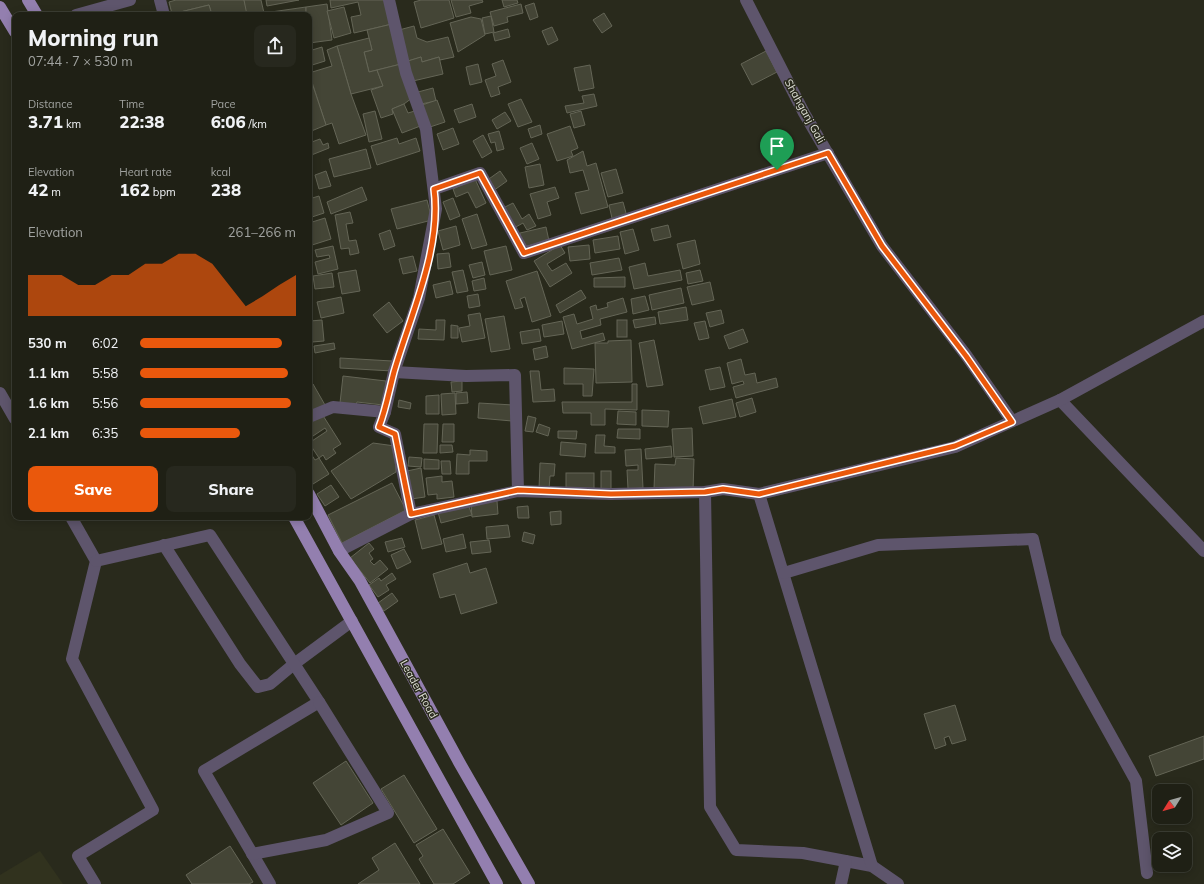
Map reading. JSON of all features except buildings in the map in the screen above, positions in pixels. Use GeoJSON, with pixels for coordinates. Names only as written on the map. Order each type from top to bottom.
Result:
{"type":"FeatureCollection","features":[{"type":"Feature","properties":{"kind":"main road"},"geometry":{"type":"LineString","coordinates":[[28,0],[35,12]]}},
{"type":"Feature","properties":{"kind":"main road"},"geometry":{"type":"LineString","coordinates":[[0,7],[12,27]]}},
{"type":"Feature","properties":{"kind":"main road","name":"Leader Road"},"geometry":{"type":"LineString","coordinates":[[312,500],[339,551],[360,581],[459,762],[529,884]]}},
{"type":"Feature","properties":{"kind":"main road"},"geometry":{"type":"LineString","coordinates":[[296,520],[497,884]]}},
{"type":"Feature","properties":{"kind":"street"},"geometry":{"type":"LineString","coordinates":[[87,12],[130,0]]}},
{"type":"Feature","properties":{"kind":"street"},"geometry":{"type":"LineString","coordinates":[[160,0],[163,12]]}},
{"type":"Feature","properties":{"kind":"street"},"geometry":{"type":"LineString","coordinates":[[389,0],[406,73],[426,129],[436,209],[419,298],[394,372],[385,412],[379,427],[395,434],[411,514]]}},
{"type":"Feature","properties":{"kind":"street","name":"Shahganj Gali"},"geometry":{"type":"LineString","coordinates":[[746,0],[804,113],[882,246],[966,356],[1012,422]]}},
{"type":"Feature","properties":{"kind":"street"},"geometry":{"type":"LineString","coordinates":[[434,189],[480,173],[524,253],[828,153]]}},
{"type":"Feature","properties":{"kind":"street"},"geometry":{"type":"LineString","coordinates":[[339,551],[411,514],[518,490],[611,494],[705,492],[723,489],[759,494],[955,446],[1060,400],[1204,321]]}},
{"type":"Feature","properties":{"kind":"street"},"geometry":{"type":"LineString","coordinates":[[394,372],[466,376],[515,375],[518,490]]}},
{"type":"Feature","properties":{"kind":"street"},"geometry":{"type":"LineString","coordinates":[[0,393],[12,414]]}},
{"type":"Feature","properties":{"kind":"street"},"geometry":{"type":"LineString","coordinates":[[1060,400],[1204,551]]}},
{"type":"Feature","properties":{"kind":"street"},"geometry":{"type":"LineString","coordinates":[[312,416],[332,407],[385,412]]}},
{"type":"Feature","properties":{"kind":"street"},"geometry":{"type":"LineString","coordinates":[[705,492],[710,807],[736,850],[803,853],[872,866],[898,884]]}},
{"type":"Feature","properties":{"kind":"street"},"geometry":{"type":"LineString","coordinates":[[759,494],[872,866]]}},
{"type":"Feature","properties":{"kind":"street"},"geometry":{"type":"LineString","coordinates":[[73,520],[96,561],[72,659],[153,810],[78,856],[96,884]]}},
{"type":"Feature","properties":{"kind":"street"},"geometry":{"type":"LineString","coordinates":[[96,561],[210,535],[319,702],[388,813],[326,840],[252,854]]}},
{"type":"Feature","properties":{"kind":"street"},"geometry":{"type":"LineString","coordinates":[[784,574],[878,545],[1033,539],[1056,637],[1136,781],[1147,873]]}},
{"type":"Feature","properties":{"kind":"street"},"geometry":{"type":"LineString","coordinates":[[164,545],[240,664],[258,687],[270,684],[294,664],[352,621]]}},
{"type":"Feature","properties":{"kind":"street"},"geometry":{"type":"LineString","coordinates":[[270,884],[204,771],[319,702]]}},
{"type":"Feature","properties":{"kind":"street"},"geometry":{"type":"LineString","coordinates":[[841,884],[846,861]]}},
{"type":"Feature","properties":{"kind":"shaded area"},"geometry":{"type":"Polygon","coordinates":[[[40,851],[63,884],[0,884],[0,875],[40,851]]]}},
{"type":"Feature","properties":{"kind":"route"},"geometry":{"type":"LineString","coordinates":[[828,153],[882,246],[966,356],[1012,422],[955,446],[759,494],[723,489],[705,492],[611,494],[518,490],[411,514],[395,434],[379,427],[385,412],[394,372],[419,298],[431,244],[436,209],[434,189],[480,173],[524,253],[777,170],[828,153]]}}]}
